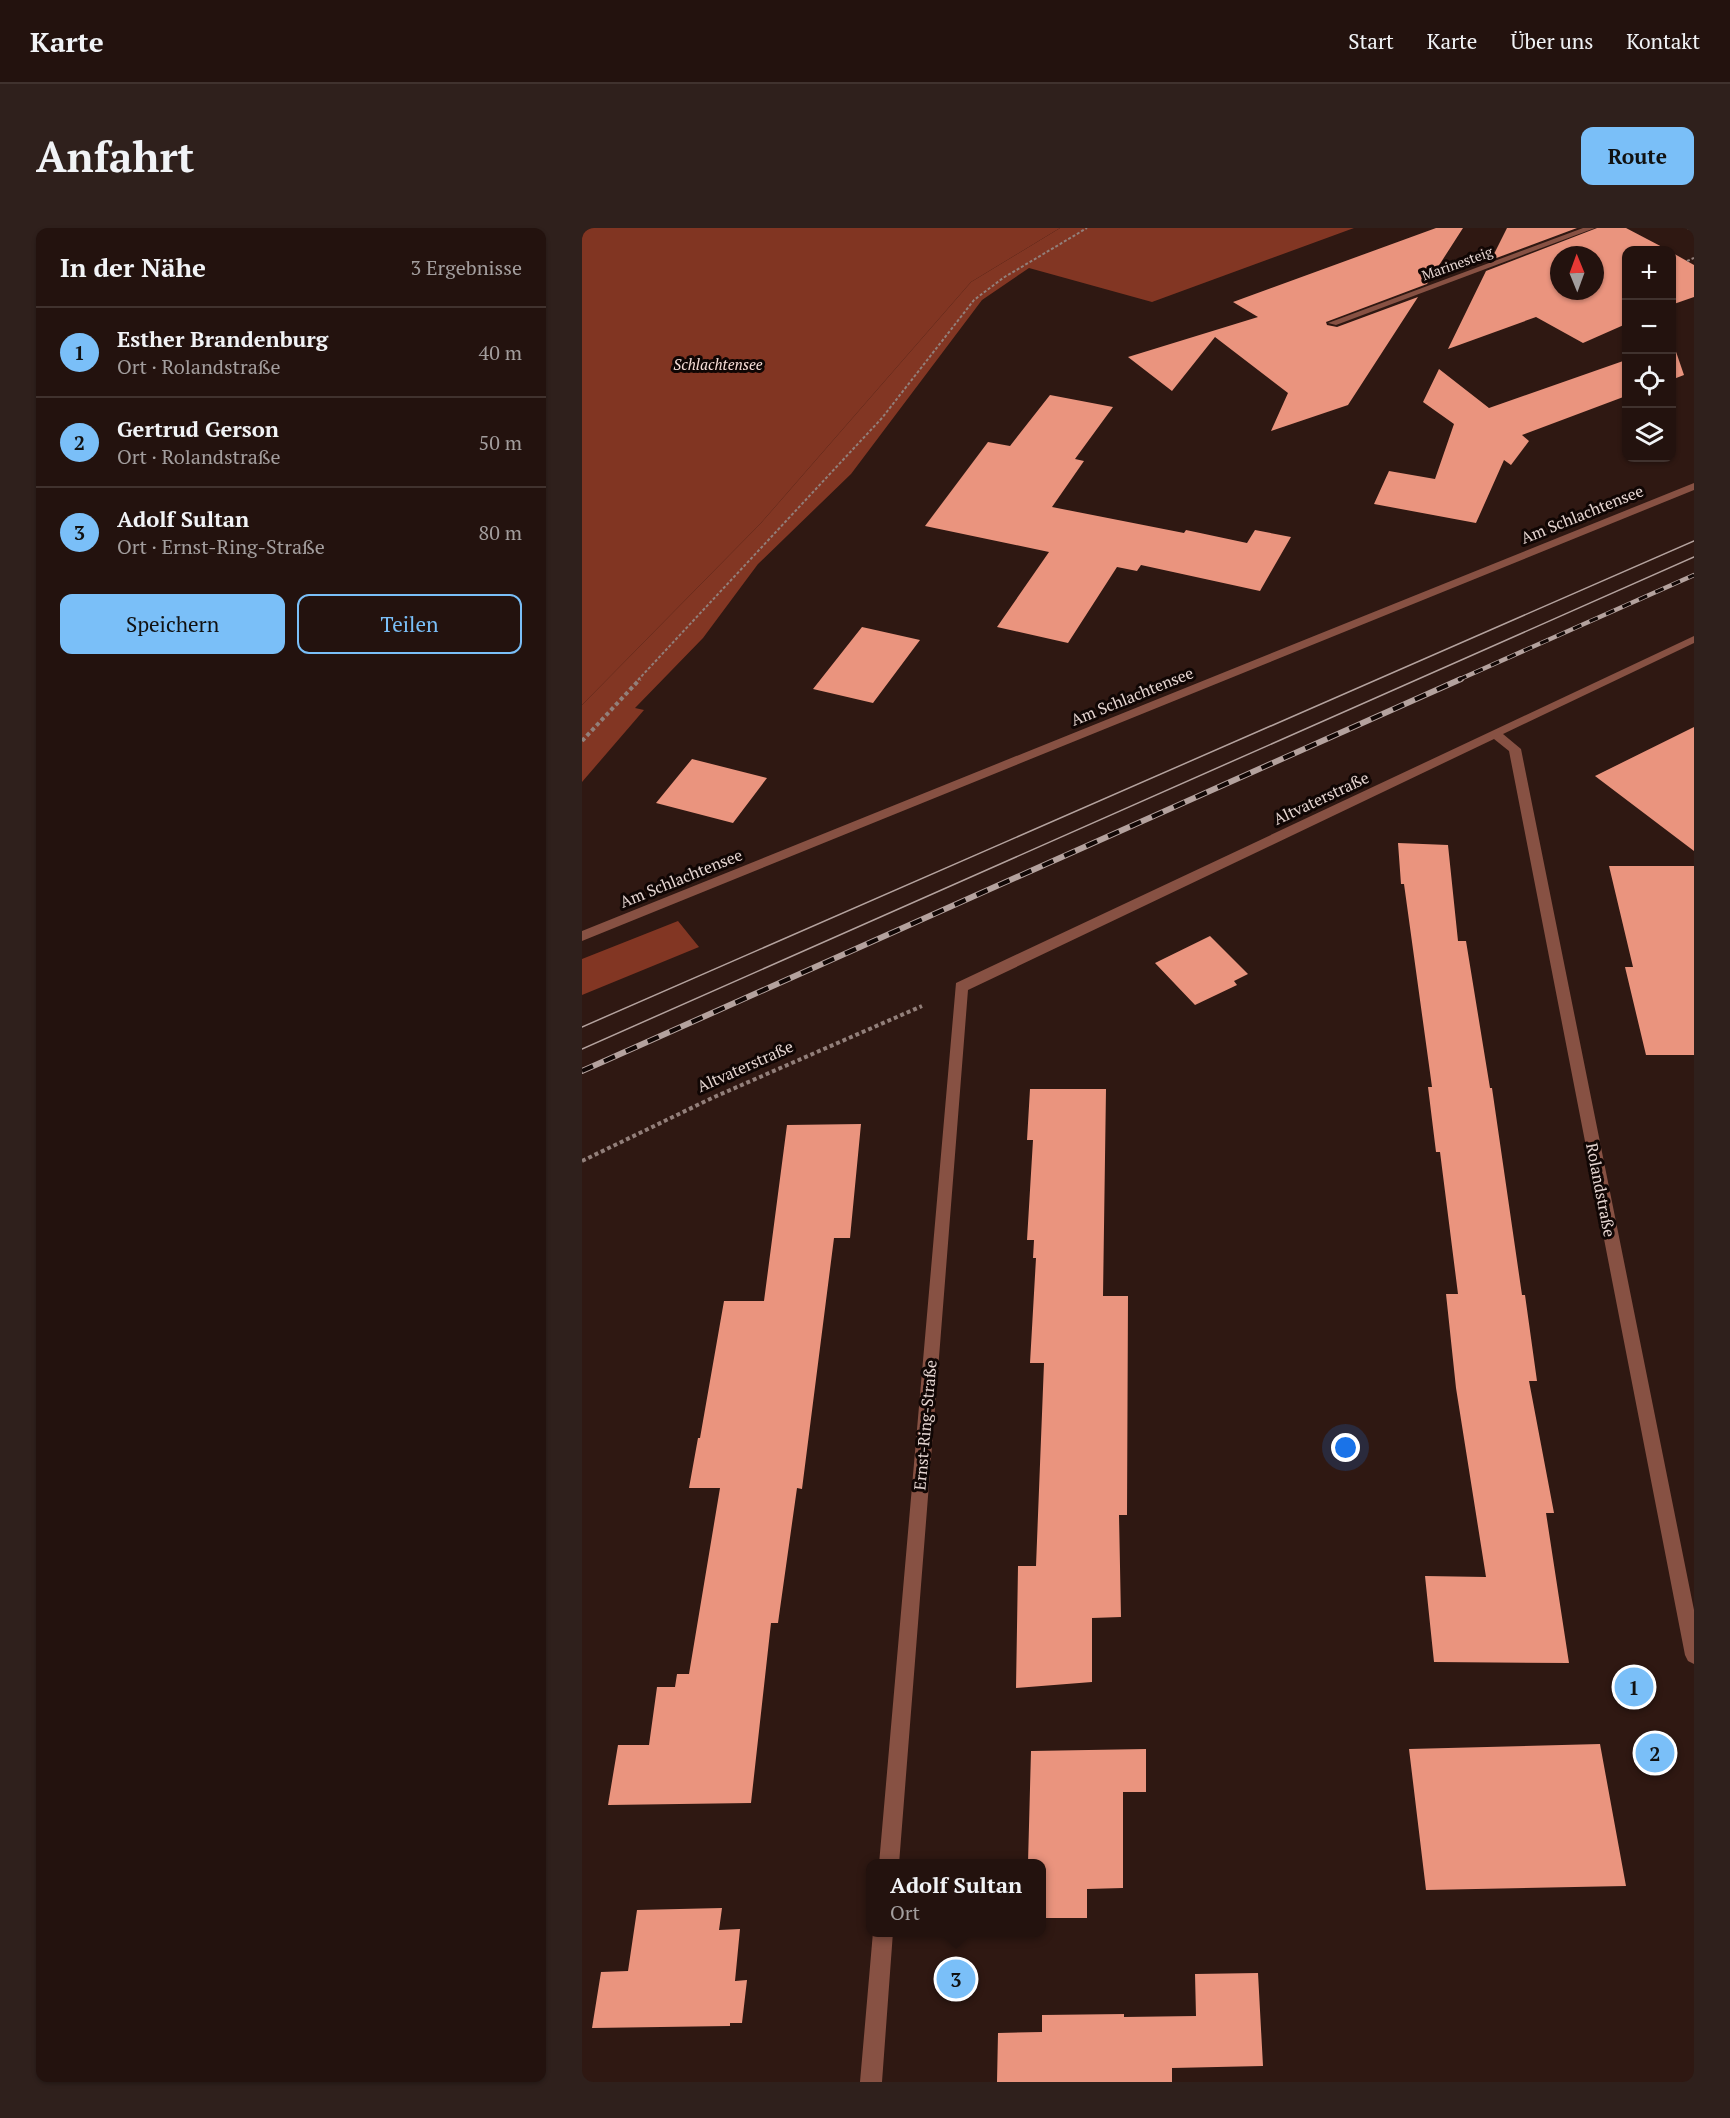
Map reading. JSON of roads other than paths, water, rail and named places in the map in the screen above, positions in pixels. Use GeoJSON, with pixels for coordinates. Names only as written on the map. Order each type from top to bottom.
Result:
{"type":"FeatureCollection","features":[{"type":"Feature","properties":{"kind":"street","name":"Marinesteig"},"geometry":{"type":"LineString","coordinates":[[1333,323],[1591,228]]}},
{"type":"Feature","properties":{"kind":"street","name":"Am Schlachtensee"},"geometry":{"type":"LineString","coordinates":[[582,936],[1694,486]]}},
{"type":"Feature","properties":{"kind":"street","name":"Altvaterstraße"},"geometry":{"type":"LineString","coordinates":[[961,987],[1694,639]]}},
{"type":"Feature","properties":{"kind":"street","name":"Rolandstraße"},"geometry":{"type":"LineString","coordinates":[[1495,734],[1515,749],[1694,1654]]}},
{"type":"Feature","properties":{"kind":"street","name":"Ernst-Ring-Straße"},"geometry":{"type":"LineString","coordinates":[[889,1859],[961,987]]}},
{"type":"Feature","properties":{"kind":"street"},"geometry":{"type":"LineString","coordinates":[[871,2082],[883,1937]]}},
{"type":"Feature","properties":{"kind":"water","name":"Schlachtensee"},"geometry":{"type":"Polygon","coordinates":[[[582,228],[1060,228],[971,282],[761,523],[582,705],[582,228]]]}},
{"type":"Feature","properties":{"kind":"tram line"},"geometry":{"type":"LineString","coordinates":[[582,1027],[1694,541]]}},
{"type":"Feature","properties":{"kind":"tram line"},"geometry":{"type":"LineString","coordinates":[[582,1049],[1694,557]]}},
{"type":"Feature","properties":{"kind":"railway"},"geometry":{"type":"LineString","coordinates":[[1458,680],[1694,575]]}},
{"type":"Feature","properties":{"kind":"railway"},"geometry":{"type":"LineString","coordinates":[[582,1071],[1461,679]]}},
{"type":"Feature","properties":{"kind":"place","name":"Esther Brandenburg"},"geometry":{"type":"Point","coordinates":[1634,1687]}},
{"type":"Feature","properties":{"kind":"place","name":"Gertrud Gerson"},"geometry":{"type":"Point","coordinates":[1655,1753]}},
{"type":"Feature","properties":{"kind":"place","name":"Adolf Sultan"},"geometry":{"type":"Point","coordinates":[956,1979]}}]}
